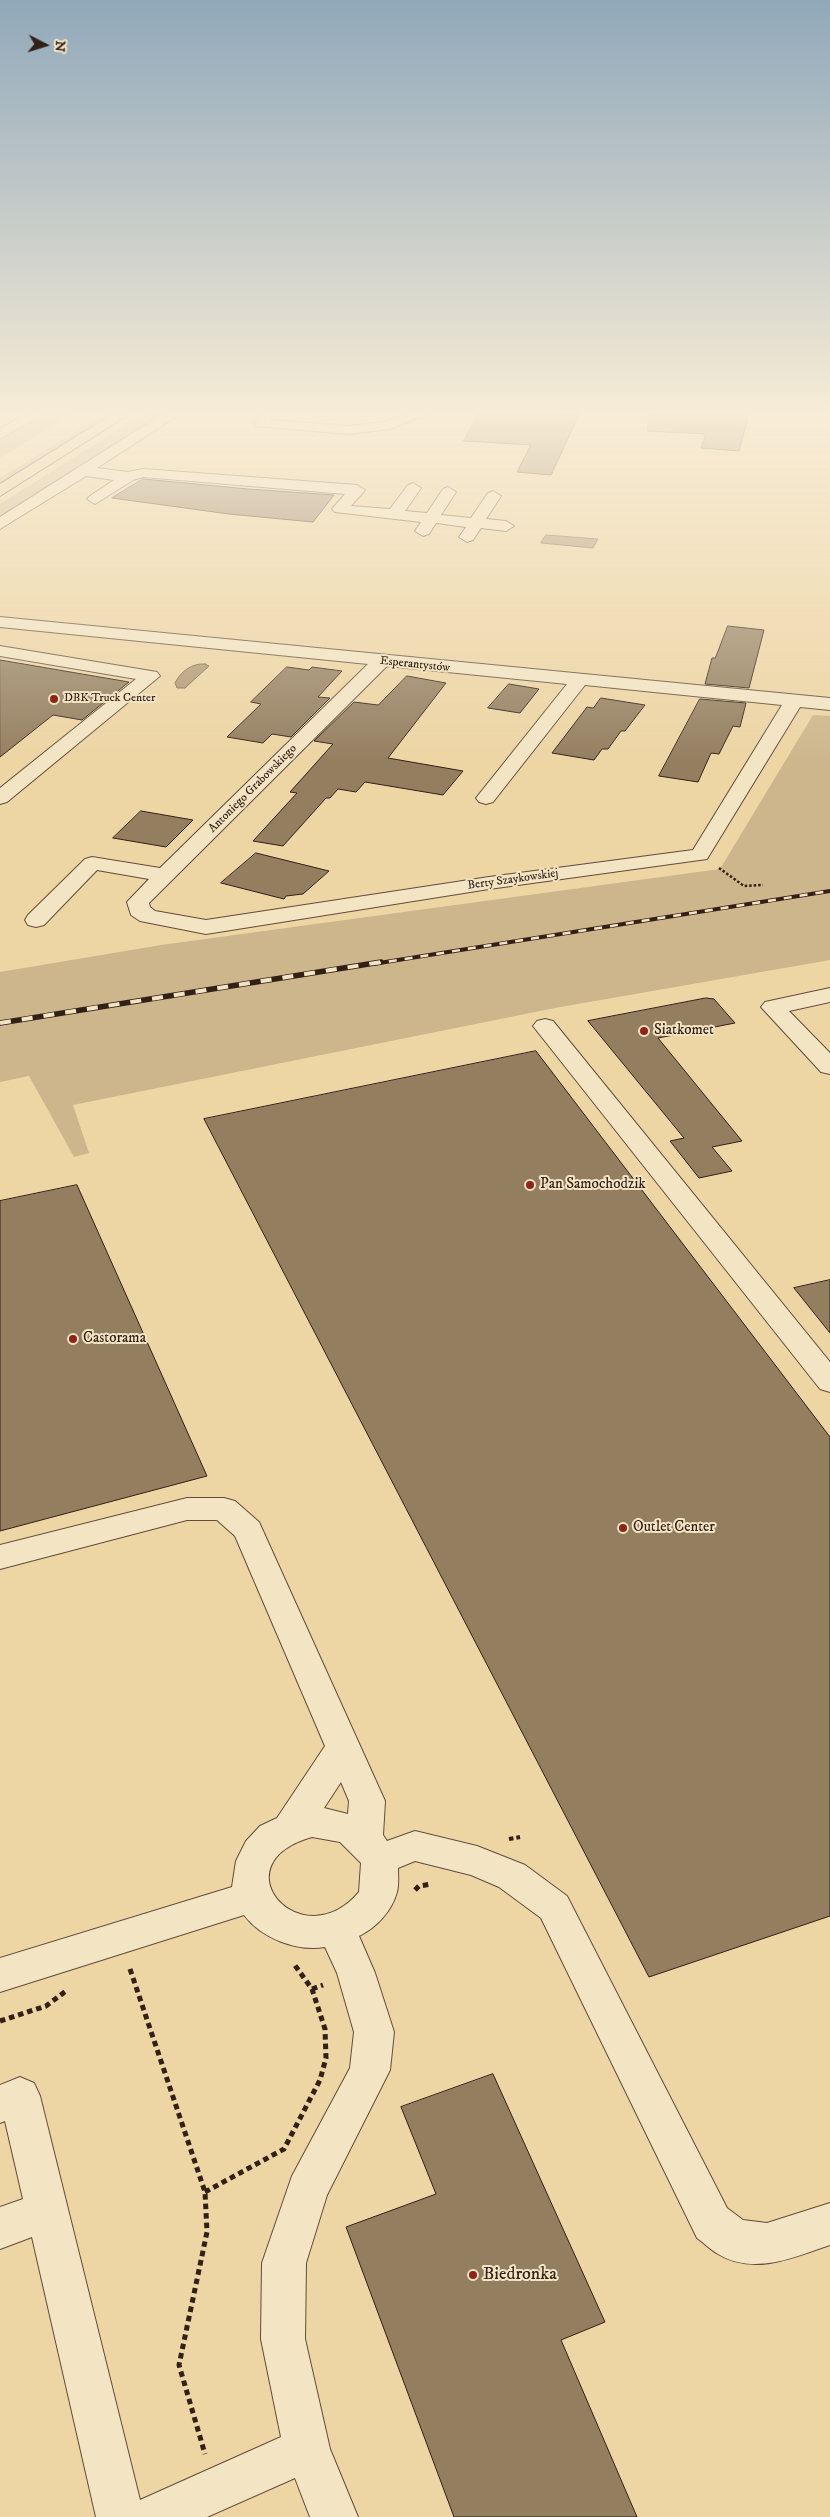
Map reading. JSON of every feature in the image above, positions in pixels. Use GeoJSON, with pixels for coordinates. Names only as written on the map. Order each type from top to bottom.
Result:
{"type":"FeatureCollection","features":[{"type":"Feature","properties":{"kind":"street"},"geometry":{"type":"LineString","coordinates":[[420,535],[424,527]]}},
{"type":"Feature","properties":{"kind":"street"},"geometry":{"type":"LineString","coordinates":[[466,540],[473,527]]}},
{"type":"Feature","properties":{"kind":"street","name":"Esperantystów"},"geometry":{"type":"LineString","coordinates":[[0,622],[579,681],[830,704]]}},
{"type":"Feature","properties":{"kind":"street"},"geometry":{"type":"LineString","coordinates":[[0,651],[151,676],[0,798]]}},
{"type":"Feature","properties":{"kind":"street","name":"Antoniego Grabowskiego"},"geometry":{"type":"LineString","coordinates":[[148,916],[138,910],[138,902],[380,661]]}},
{"type":"Feature","properties":{"kind":"street"},"geometry":{"type":"LineString","coordinates":[[486,798],[579,681]]}},
{"type":"Feature","properties":{"kind":"street"},"geometry":{"type":"LineString","coordinates":[[700,855],[794,701]]}},
{"type":"Feature","properties":{"kind":"street","name":"Berty Szaykowskiej"},"geometry":{"type":"LineString","coordinates":[[148,916],[206,927],[489,883],[700,855]]}},
{"type":"Feature","properties":{"kind":"street"},"geometry":{"type":"LineString","coordinates":[[36,920],[92,863],[166,875]]}},
{"type":"Feature","properties":{"kind":"street"},"geometry":{"type":"LineString","coordinates":[[830,995],[773,1007],[830,1067]]}},
{"type":"Feature","properties":{"kind":"street"},"geometry":{"type":"LineString","coordinates":[[545,1026],[830,1382]]}},
{"type":"Feature","properties":{"kind":"street"},"geometry":{"type":"LineString","coordinates":[[0,1558],[187,1509],[224,1509],[248,1530],[367,1801],[371,1849],[378,1892],[367,1910],[350,1924],[336,1929],[313,1933],[290,1929],[273,1921],[258,1906],[251,1888],[250,1872],[257,1854],[271,1838],[291,1827],[312,1822],[346,1827],[371,1849],[415,1846],[477,1861],[512,1876],[554,1907],[712,2223],[734,2240],[767,2244],[788,2239],[830,2224]]}},
{"type":"Feature","properties":{"kind":"street"},"geometry":{"type":"LineString","coordinates":[[291,1827],[326,1776],[343,1746]]}},
{"type":"Feature","properties":{"kind":"street"},"geometry":{"type":"LineString","coordinates":[[0,1975],[254,1896]]}},
{"type":"Feature","properties":{"kind":"street"},"geometry":{"type":"LineString","coordinates":[[334,2517],[307,2449],[283,2339],[284,2263],[307,2190],[370,2070],[374,2032],[356,1973],[336,1929]]}},
{"type":"Feature","properties":{"kind":"street"},"geometry":{"type":"LineString","coordinates":[[0,2104],[20,2096],[120,2517]]}},
{"type":"Feature","properties":{"kind":"street"},"geometry":{"type":"LineString","coordinates":[[0,2228],[46,2211]]}},
{"type":"Feature","properties":{"kind":"street"},"geometry":{"type":"LineString","coordinates":[[156,2517],[214,2489],[307,2449]]}},
{"type":"Feature","properties":{"kind":"path"},"geometry":{"type":"LineString","coordinates":[[700,855],[744,886],[763,885]]}},
{"type":"Feature","properties":{"kind":"path"},"geometry":{"type":"LineString","coordinates":[[413,1892],[419,1886],[470,1878],[481,1852],[493,1842],[520,1837]]}},
{"type":"Feature","properties":{"kind":"path"},"geometry":{"type":"LineString","coordinates":[[127,1960],[205,2192],[207,2232],[179,2365],[214,2489]]}},
{"type":"Feature","properties":{"kind":"path"},"geometry":{"type":"LineString","coordinates":[[205,2192],[284,2149],[320,2080],[326,2058],[325,2029],[312,1989],[292,1962]]}},
{"type":"Feature","properties":{"kind":"path"},"geometry":{"type":"LineString","coordinates":[[312,1989],[356,1973]]}},
{"type":"Feature","properties":{"kind":"path"},"geometry":{"type":"LineString","coordinates":[[0,2021],[46,2006],[68,1989]]}},
{"type":"Feature","properties":{"kind":"shaded area"},"geometry":{"type":"Polygon","coordinates":[[[546,535],[598,539],[593,548],[541,543],[546,535]]]}},
{"type":"Feature","properties":{"kind":"shaded area"},"geometry":{"type":"Polygon","coordinates":[[[205,664],[209,666],[185,688],[177,688],[175,683],[184,671],[191,666],[205,664]]]}},
{"type":"Feature","properties":{"kind":"shaded area"},"geometry":{"type":"Polygon","coordinates":[[[813,715],[830,716],[830,960],[555,1008],[73,1105],[89,1153],[74,1157],[29,1076],[0,1082],[0,972],[161,945],[720,869],[813,715]]]}},
{"type":"Feature","properties":{"kind":"building"},"geometry":{"type":"Polygon","coordinates":[[[728,626],[764,630],[749,688],[705,684],[712,658],[715,658],[728,626]]]}},
{"type":"Feature","properties":{"kind":"building","name":"DBK Truck Center"},"geometry":{"type":"Polygon","coordinates":[[[0,660],[129,682],[82,720],[53,715],[0,757],[0,660]]]}},
{"type":"Feature","properties":{"kind":"building"},"geometry":{"type":"Polygon","coordinates":[[[287,667],[309,670],[312,667],[342,671],[318,697],[330,698],[291,737],[272,734],[263,743],[227,737],[261,704],[251,702],[287,667]]]}},
{"type":"Feature","properties":{"kind":"building"},"geometry":{"type":"Polygon","coordinates":[[[407,676],[446,683],[388,758],[463,771],[443,795],[365,782],[356,792],[338,789],[330,798],[326,798],[283,846],[253,841],[297,793],[290,792],[333,744],[314,741],[354,702],[378,705],[407,676]]]}},
{"type":"Feature","properties":{"kind":"building"},"geometry":{"type":"Polygon","coordinates":[[[509,684],[539,689],[520,713],[488,708],[509,684]]]}},
{"type":"Feature","properties":{"kind":"building"},"geometry":{"type":"Polygon","coordinates":[[[601,698],[645,705],[625,731],[621,731],[608,749],[602,749],[594,760],[552,753],[587,707],[593,708],[601,698]]]}},
{"type":"Feature","properties":{"kind":"building"},"geometry":{"type":"Polygon","coordinates":[[[700,699],[746,703],[740,727],[733,726],[719,754],[711,753],[698,782],[659,776],[700,699]]]}},
{"type":"Feature","properties":{"kind":"building"},"geometry":{"type":"Polygon","coordinates":[[[141,811],[193,820],[166,847],[113,838],[141,811]]]}},
{"type":"Feature","properties":{"kind":"building"},"geometry":{"type":"Polygon","coordinates":[[[256,853],[329,871],[303,894],[286,896],[284,899],[221,883],[256,853]]]}},
{"type":"Feature","properties":{"kind":"building"},"geometry":{"type":"Polygon","coordinates":[[[706,998],[714,999],[735,1023],[658,1038],[742,1141],[712,1147],[732,1171],[699,1178],[670,1141],[684,1138],[588,1021],[706,998]]]}},
{"type":"Feature","properties":{"kind":"building","name":"Outlet Center"},"geometry":{"type":"Polygon","coordinates":[[[536,1051],[830,1437],[830,1916],[649,1977],[204,1119],[536,1051]]]}},
{"type":"Feature","properties":{"kind":"building","name":"Castorama"},"geometry":{"type":"Polygon","coordinates":[[[77,1185],[207,1476],[0,1531],[0,1201],[77,1185]]]}},
{"type":"Feature","properties":{"kind":"building"},"geometry":{"type":"Polygon","coordinates":[[[830,1280],[830,1333],[794,1288],[830,1280]]]}},
{"type":"Feature","properties":{"kind":"building","name":"Biedronka"},"geometry":{"type":"Polygon","coordinates":[[[493,2074],[605,2322],[561,2340],[637,2517],[454,2517],[346,2227],[436,2194],[401,2107],[493,2074]]]}},
{"type":"Feature","properties":{"kind":"railway"},"geometry":{"type":"LineString","coordinates":[[373,964],[830,891]]}},
{"type":"Feature","properties":{"kind":"railway"},"geometry":{"type":"LineString","coordinates":[[0,1023],[381,962]]}},
{"type":"Feature","properties":{"kind":"place","name":"DBK Truck Center"},"geometry":{"type":"Point","coordinates":[54,699]}},
{"type":"Feature","properties":{"kind":"place","name":"Siatkomet"},"geometry":{"type":"Point","coordinates":[644,1031]}},
{"type":"Feature","properties":{"kind":"place","name":"Pan Samochodzik"},"geometry":{"type":"Point","coordinates":[530,1185]}},
{"type":"Feature","properties":{"kind":"place","name":"Castorama"},"geometry":{"type":"Point","coordinates":[73,1339]}},
{"type":"Feature","properties":{"kind":"place","name":"Outlet Center"},"geometry":{"type":"Point","coordinates":[623,1528]}},
{"type":"Feature","properties":{"kind":"place","name":"Biedronka"},"geometry":{"type":"Point","coordinates":[473,2275]}}]}
